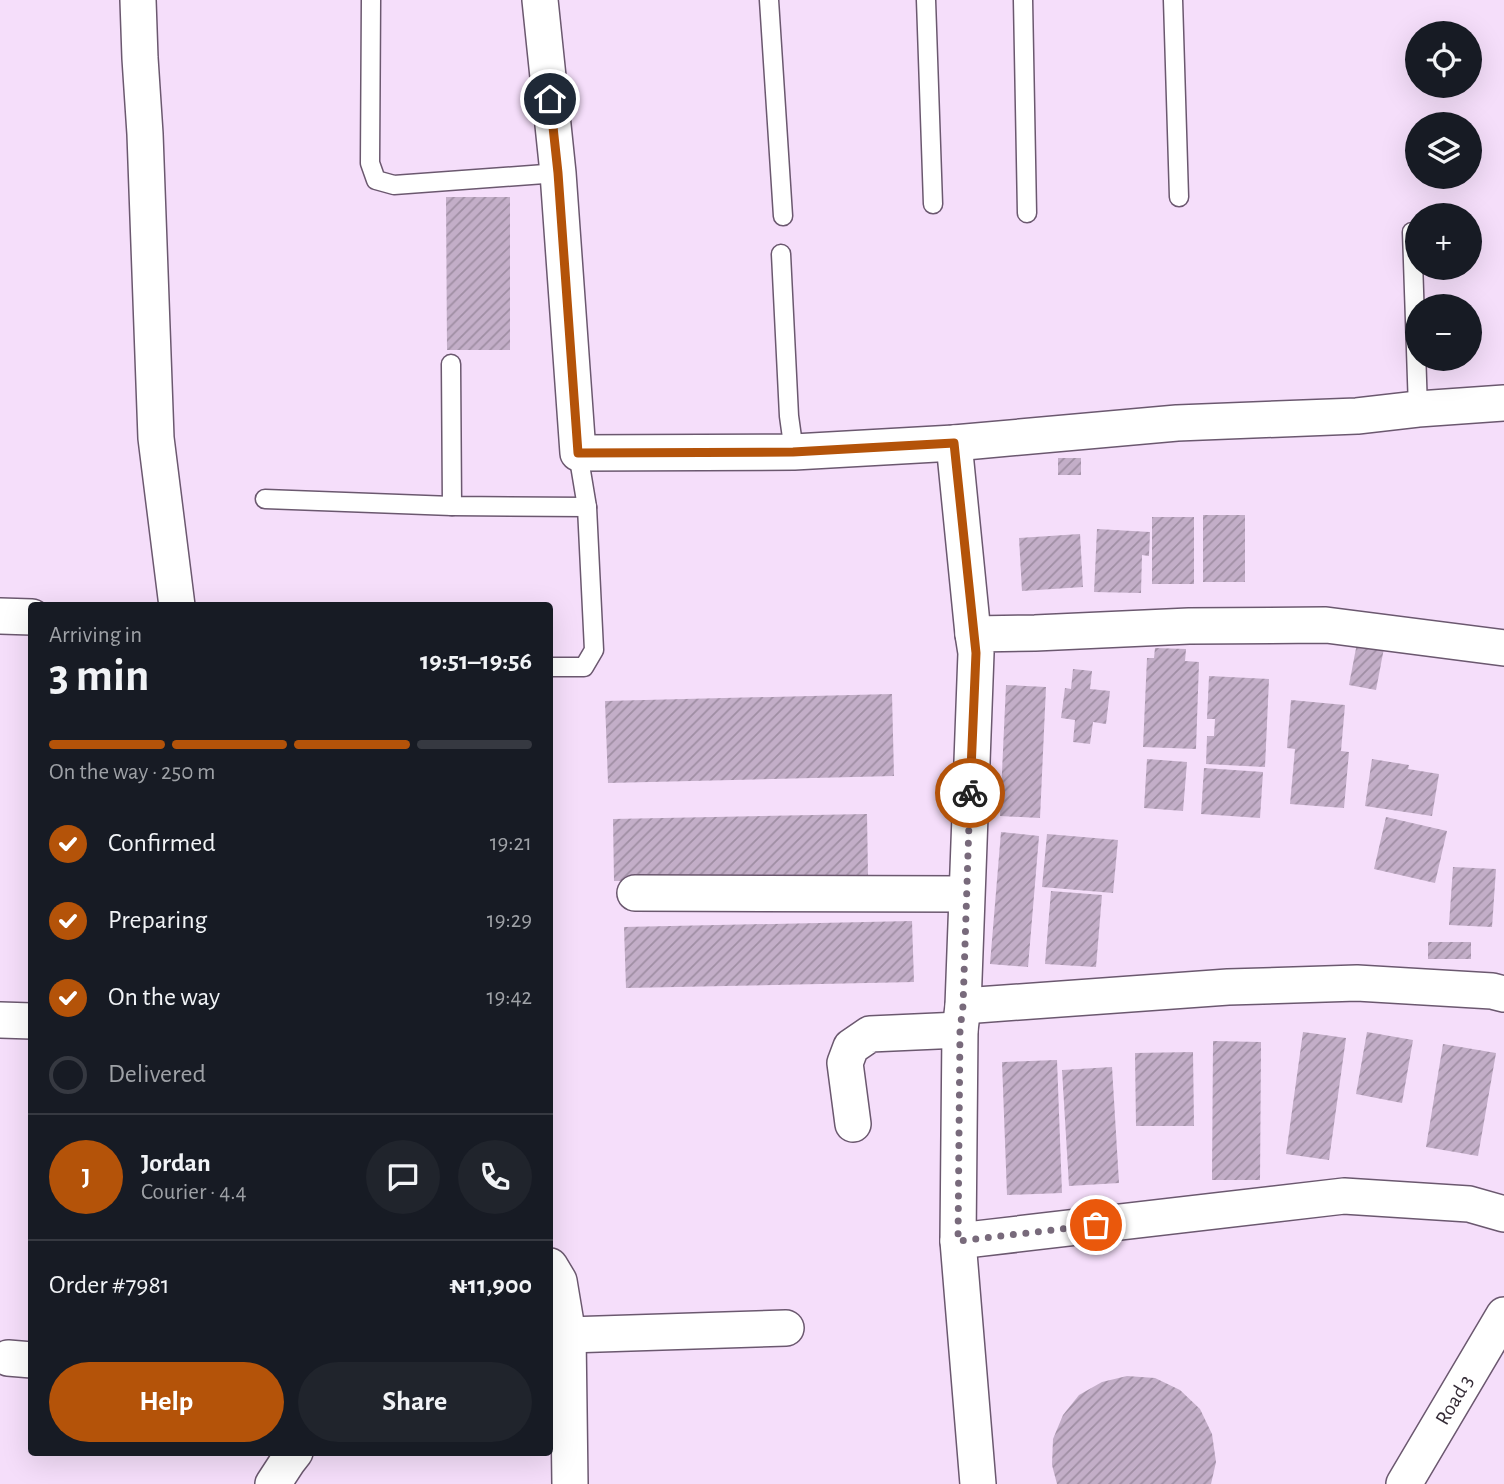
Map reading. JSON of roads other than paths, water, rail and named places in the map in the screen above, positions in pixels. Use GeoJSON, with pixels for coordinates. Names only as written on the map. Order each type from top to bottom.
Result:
{"type":"FeatureCollection","features":[{"type":"Feature","properties":{"kind":"street"},"geometry":{"type":"LineString","coordinates":[[138,0],[156,438],[176,602]]}},
{"type":"Feature","properties":{"kind":"street"},"geometry":{"type":"LineString","coordinates":[[540,0],[558,173],[578,453],[793,452],[954,443],[1177,423],[1357,416],[1504,403]]}},
{"type":"Feature","properties":{"kind":"street"},"geometry":{"type":"LineString","coordinates":[[954,443],[976,653],[962,1018],[958,1241],[978,1484]]}},
{"type":"Feature","properties":{"kind":"street"},"geometry":{"type":"LineString","coordinates":[[0,616],[28,617]]}},
{"type":"Feature","properties":{"kind":"street"},"geometry":{"type":"LineString","coordinates":[[973,634],[1035,634],[1189,626],[1325,625],[1504,648]]}},
{"type":"Feature","properties":{"kind":"street"},"geometry":{"type":"LineString","coordinates":[[635,892],[966,894]]}},
{"type":"Feature","properties":{"kind":"street"},"geometry":{"type":"LineString","coordinates":[[853,1124],[845,1063],[851,1047],[870,1034],[962,1018],[1228,987],[1357,983],[1504,994]]}},
{"type":"Feature","properties":{"kind":"street"},"geometry":{"type":"LineString","coordinates":[[0,1020],[28,1021]]}},
{"type":"Feature","properties":{"kind":"street"},"geometry":{"type":"LineString","coordinates":[[958,1241],[1344,1196],[1469,1204],[1504,1214]]}},
{"type":"Feature","properties":{"kind":"street"},"geometry":{"type":"LineString","coordinates":[[553,1271],[559,1281],[568,1335],[570,1484]]}},
{"type":"Feature","properties":{"kind":"street","name":"Road 3"},"geometry":{"type":"LineString","coordinates":[[1404,1484],[1504,1315]]}},
{"type":"Feature","properties":{"kind":"street"},"geometry":{"type":"LineString","coordinates":[[568,1335],[786,1328]]}},
{"type":"Feature","properties":{"kind":"street"},"geometry":{"type":"LineString","coordinates":[[273,1484],[292,1456]]}},
{"type":"Feature","properties":{"kind":"lane"},"geometry":{"type":"LineString","coordinates":[[371,0],[370,163],[376,180],[394,185],[558,173]]}},
{"type":"Feature","properties":{"kind":"lane"},"geometry":{"type":"LineString","coordinates":[[769,0],[783,216]]}},
{"type":"Feature","properties":{"kind":"lane"},"geometry":{"type":"LineString","coordinates":[[926,0],[933,204]]}},
{"type":"Feature","properties":{"kind":"lane"},"geometry":{"type":"LineString","coordinates":[[1023,0],[1027,213]]}},
{"type":"Feature","properties":{"kind":"lane"},"geometry":{"type":"LineString","coordinates":[[1173,0],[1179,197]]}},
{"type":"Feature","properties":{"kind":"lane"},"geometry":{"type":"LineString","coordinates":[[781,254],[793,452]]}},
{"type":"Feature","properties":{"kind":"lane"},"geometry":{"type":"LineString","coordinates":[[1414,280],[1418,409]]}},
{"type":"Feature","properties":{"kind":"lane"},"geometry":{"type":"LineString","coordinates":[[451,364],[452,506]]}},
{"type":"Feature","properties":{"kind":"lane"},"geometry":{"type":"LineString","coordinates":[[553,667],[584,667],[594,650],[587,507],[578,453]]}},
{"type":"Feature","properties":{"kind":"lane"},"geometry":{"type":"LineString","coordinates":[[265,499],[452,506],[587,507]]}}]}
